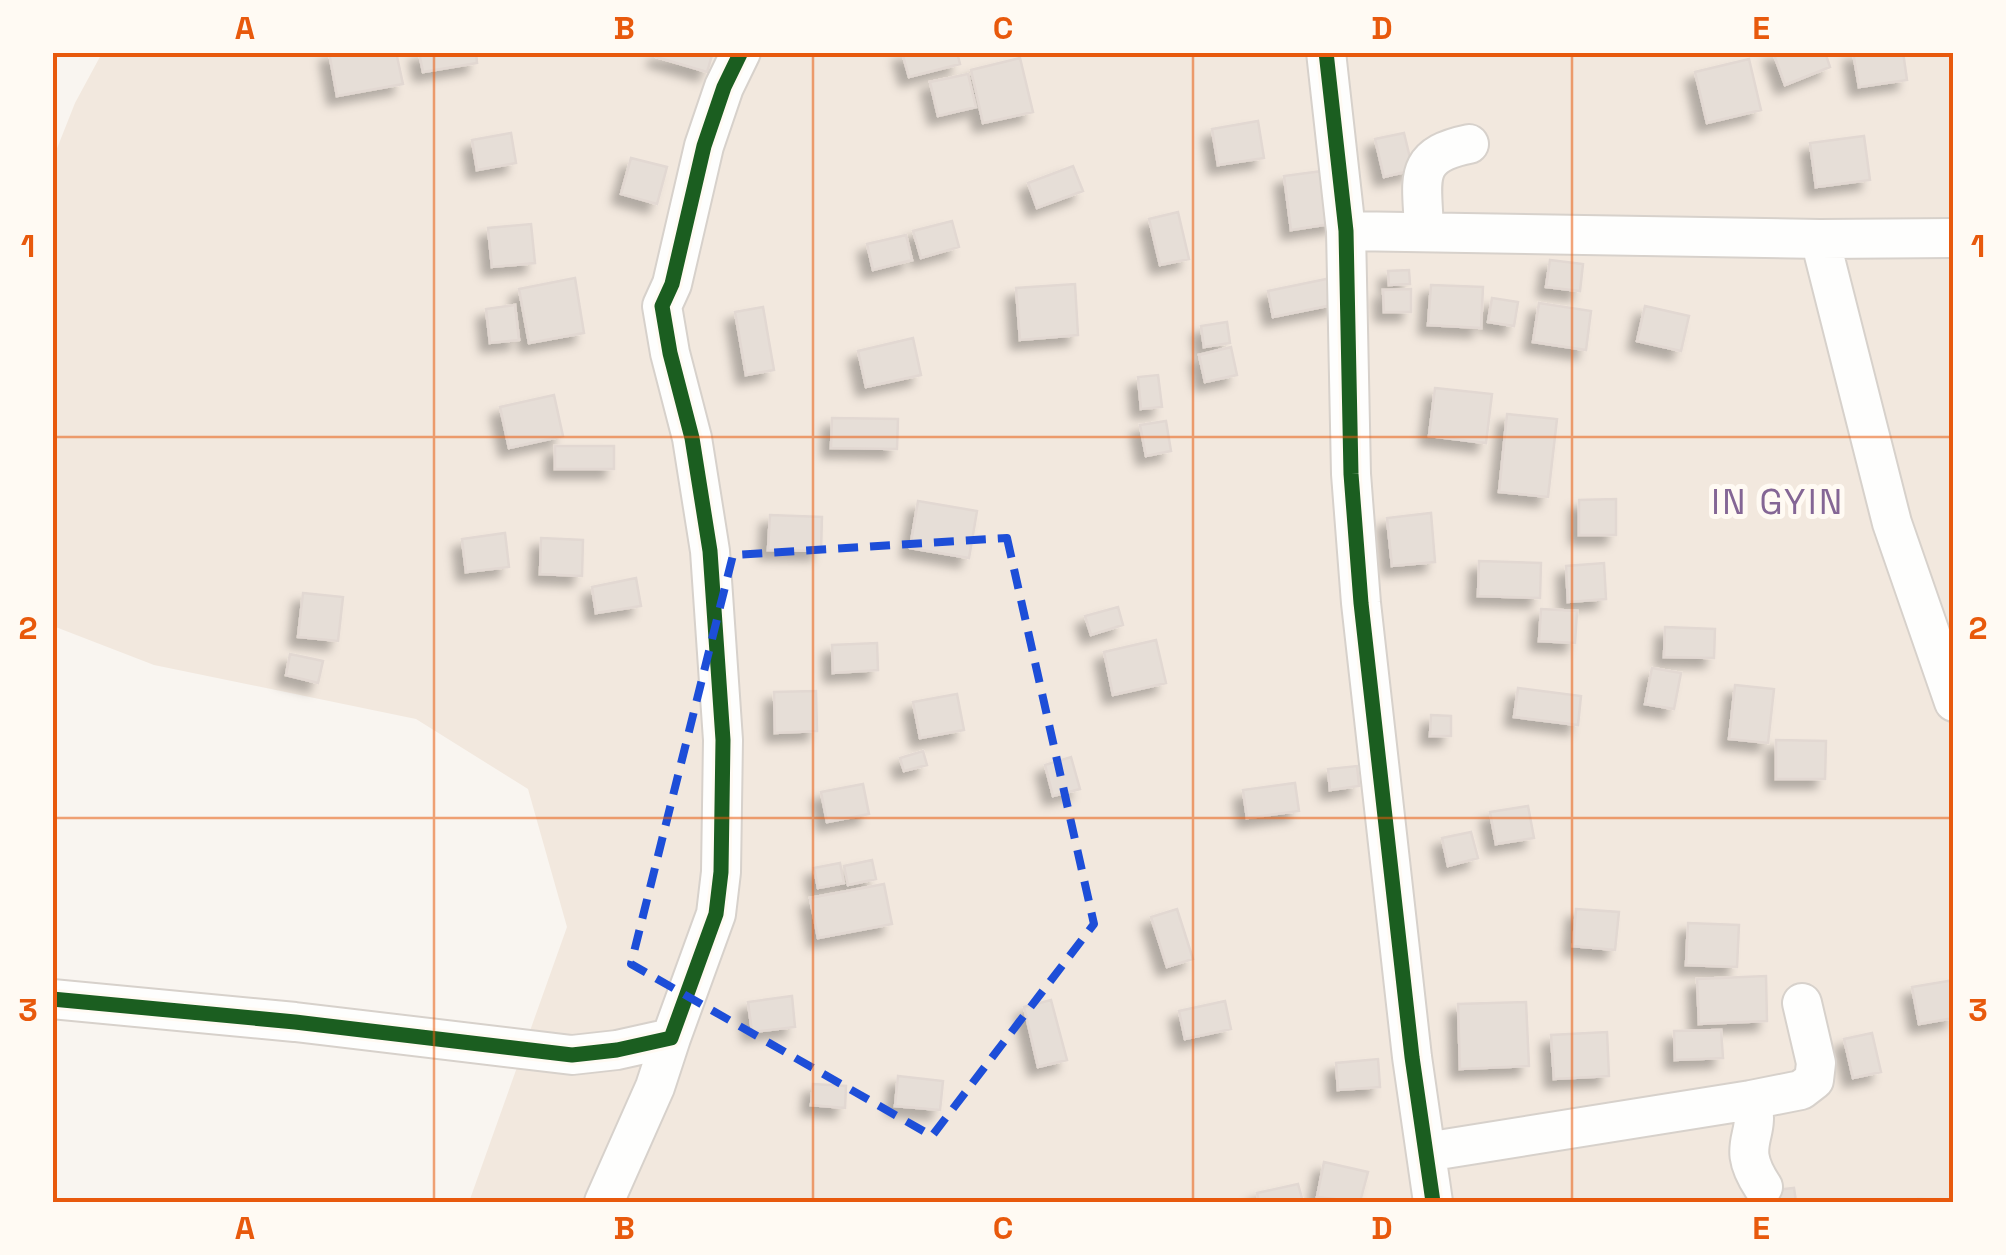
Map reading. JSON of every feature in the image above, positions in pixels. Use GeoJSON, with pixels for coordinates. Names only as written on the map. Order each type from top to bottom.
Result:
{"type":"FeatureCollection","features":[{"type":"Feature","properties":{"kind":"street"},"geometry":{"type":"LineString","coordinates":[[604,1202],[648,1104],[716,914],[721,872],[723,740],[710,551],[692,438],[662,306],[672,284],[704,146],[741,52]]}},
{"type":"Feature","properties":{"kind":"street"},"geometry":{"type":"LineString","coordinates":[[1326,52],[1346,231],[1351,474],[1360,603],[1412,1058],[1433,1202]]}},
{"type":"Feature","properties":{"kind":"street"},"geometry":{"type":"LineString","coordinates":[[1424,232],[1423,181],[1428,160],[1441,150],[1469,144]]}},
{"type":"Feature","properties":{"kind":"street"},"geometry":{"type":"LineString","coordinates":[[1346,231],[1954,238]]}},
{"type":"Feature","properties":{"kind":"street"},"geometry":{"type":"LineString","coordinates":[[1820,239],[1892,523],[1954,702]]}},
{"type":"Feature","properties":{"kind":"street"},"geometry":{"type":"LineString","coordinates":[[52,999],[572,1054],[616,1050],[671,1038]]}},
{"type":"Feature","properties":{"kind":"street"},"geometry":{"type":"LineString","coordinates":[[1426,1152],[1801,1090],[1814,1080],[1816,1063],[1802,1003]]}},
{"type":"Feature","properties":{"kind":"street"},"geometry":{"type":"LineString","coordinates":[[1751,1100],[1757,1120],[1746,1151],[1762,1187]]}},
{"type":"Feature","properties":{"kind":"highlighted area"},"geometry":{"type":"Polygon","coordinates":[[[1007,538],[1094,924],[932,1136],[631,964],[733,555],[1007,538]]]}},
{"type":"Feature","properties":{"kind":"shaded area"},"geometry":{"type":"Polygon","coordinates":[[[102,53],[1953,53],[1953,1202],[469,1202],[567,927],[528,789],[416,719],[154,665],[53,626],[52,161],[75,103],[102,53]]]}},
{"type":"Feature","properties":{"kind":"building"},"geometry":{"type":"Polygon","coordinates":[[[329,52],[396,52],[403,84],[337,96],[329,52]]]}},
{"type":"Feature","properties":{"kind":"building"},"geometry":{"type":"Polygon","coordinates":[[[419,52],[476,52],[477,63],[423,72],[419,52]]]}},
{"type":"Feature","properties":{"kind":"building"},"geometry":{"type":"Polygon","coordinates":[[[658,52],[713,52],[707,72],[656,57],[658,52]]]}},
{"type":"Feature","properties":{"kind":"building"},"geometry":{"type":"Polygon","coordinates":[[[902,52],[957,52],[960,64],[909,77],[902,52]]]}},
{"type":"Feature","properties":{"kind":"building"},"geometry":{"type":"Polygon","coordinates":[[[1773,52],[1825,52],[1830,67],[1785,85],[1773,52]]]}},
{"type":"Feature","properties":{"kind":"building"},"geometry":{"type":"Polygon","coordinates":[[[1853,52],[1903,52],[1907,80],[1859,87],[1853,52]]]}},
{"type":"Feature","properties":{"kind":"building"},"geometry":{"type":"Polygon","coordinates":[[[1020,58],[1033,112],[983,123],[971,70],[1020,58]]]}},
{"type":"Feature","properties":{"kind":"building"},"geometry":{"type":"Polygon","coordinates":[[[1749,59],[1761,110],[1707,123],[1695,72],[1749,59]]]}},
{"type":"Feature","properties":{"kind":"building"},"geometry":{"type":"Polygon","coordinates":[[[968,74],[976,107],[938,116],[930,82],[968,74]]]}},
{"type":"Feature","properties":{"kind":"building"},"geometry":{"type":"Polygon","coordinates":[[[1258,121],[1264,158],[1218,165],[1212,129],[1258,121]]]}},
{"type":"Feature","properties":{"kind":"building"},"geometry":{"type":"Polygon","coordinates":[[[511,133],[516,163],[477,170],[472,140],[511,133]]]}},
{"type":"Feature","properties":{"kind":"building"},"geometry":{"type":"Polygon","coordinates":[[[1404,133],[1413,170],[1384,177],[1375,139],[1404,133]]]}},
{"type":"Feature","properties":{"kind":"building"},"geometry":{"type":"Polygon","coordinates":[[[1864,136],[1870,180],[1816,187],[1810,143],[1864,136]]]}},
{"type":"Feature","properties":{"kind":"building"},"geometry":{"type":"Polygon","coordinates":[[[631,158],[667,167],[657,204],[621,194],[631,158]]]}},
{"type":"Feature","properties":{"kind":"building"},"geometry":{"type":"Polygon","coordinates":[[[1073,166],[1083,191],[1037,208],[1028,183],[1073,166]]]}},
{"type":"Feature","properties":{"kind":"building"},"geometry":{"type":"Polygon","coordinates":[[[1330,170],[1337,223],[1291,230],[1284,176],[1330,170]]]}},
{"type":"Feature","properties":{"kind":"building"},"geometry":{"type":"Polygon","coordinates":[[[1178,212],[1189,259],[1160,265],[1149,219],[1178,212]]]}},
{"type":"Feature","properties":{"kind":"building"},"geometry":{"type":"Polygon","coordinates":[[[952,221],[959,247],[921,258],[913,231],[952,221]]]}},
{"type":"Feature","properties":{"kind":"building"},"geometry":{"type":"Polygon","coordinates":[[[531,224],[535,263],[492,267],[488,228],[531,224]]]}},
{"type":"Feature","properties":{"kind":"building"},"geometry":{"type":"Polygon","coordinates":[[[906,235],[912,260],[873,270],[867,244],[906,235]]]}},
{"type":"Feature","properties":{"kind":"building"},"geometry":{"type":"Polygon","coordinates":[[[1550,260],[1583,264],[1580,291],[1546,287],[1550,260]]]}},
{"type":"Feature","properties":{"kind":"building"},"geometry":{"type":"Polygon","coordinates":[[[1409,270],[1410,284],[1389,285],[1388,271],[1409,270]]]}},
{"type":"Feature","properties":{"kind":"building"},"geometry":{"type":"Polygon","coordinates":[[[575,278],[584,333],[529,343],[519,289],[575,278]]]}},
{"type":"Feature","properties":{"kind":"building"},"geometry":{"type":"Polygon","coordinates":[[[1331,278],[1337,304],[1273,317],[1268,291],[1331,278]]]}},
{"type":"Feature","properties":{"kind":"building"},"geometry":{"type":"Polygon","coordinates":[[[1075,284],[1078,335],[1020,340],[1016,288],[1075,284]]]}},
{"type":"Feature","properties":{"kind":"building"},"geometry":{"type":"Polygon","coordinates":[[[1431,285],[1483,287],[1481,328],[1428,325],[1431,285]]]}},
{"type":"Feature","properties":{"kind":"building"},"geometry":{"type":"Polygon","coordinates":[[[1411,289],[1411,312],[1384,312],[1383,290],[1411,289]]]}},
{"type":"Feature","properties":{"kind":"building"},"geometry":{"type":"Polygon","coordinates":[[[1492,298],[1518,302],[1514,326],[1488,322],[1492,298]]]}},
{"type":"Feature","properties":{"kind":"building"},"geometry":{"type":"Polygon","coordinates":[[[1539,303],[1591,311],[1586,350],[1533,342],[1539,303]]]}},
{"type":"Feature","properties":{"kind":"building"},"geometry":{"type":"Polygon","coordinates":[[[515,305],[519,340],[490,343],[486,309],[515,305]]]}},
{"type":"Feature","properties":{"kind":"building"},"geometry":{"type":"Polygon","coordinates":[[[1645,306],[1689,316],[1681,351],[1637,341],[1645,306]]]}},
{"type":"Feature","properties":{"kind":"building"},"geometry":{"type":"Polygon","coordinates":[[[763,307],[774,370],[746,375],[735,312],[763,307]]]}},
{"type":"Feature","properties":{"kind":"building"},"geometry":{"type":"Polygon","coordinates":[[[1227,322],[1230,343],[1204,347],[1201,326],[1227,322]]]}},
{"type":"Feature","properties":{"kind":"building"},"geometry":{"type":"Polygon","coordinates":[[[913,338],[921,375],[866,387],[858,351],[913,338]]]}},
{"type":"Feature","properties":{"kind":"building"},"geometry":{"type":"Polygon","coordinates":[[[1231,347],[1237,375],[1205,382],[1199,355],[1231,347]]]}},
{"type":"Feature","properties":{"kind":"building"},"geometry":{"type":"Polygon","coordinates":[[[1158,375],[1162,407],[1141,409],[1138,377],[1158,375]]]}},
{"type":"Feature","properties":{"kind":"building"},"geometry":{"type":"Polygon","coordinates":[[[1435,388],[1492,394],[1486,443],[1429,436],[1435,388]]]}},
{"type":"Feature","properties":{"kind":"building"},"geometry":{"type":"Polygon","coordinates":[[[554,395],[563,436],[509,448],[500,407],[554,395]]]}},
{"type":"Feature","properties":{"kind":"building"},"geometry":{"type":"Polygon","coordinates":[[[1507,414],[1557,419],[1548,497],[1499,492],[1507,414]]]}},
{"type":"Feature","properties":{"kind":"building"},"geometry":{"type":"Polygon","coordinates":[[[832,418],[898,419],[897,449],[831,448],[832,418]]]}},
{"type":"Feature","properties":{"kind":"building"},"geometry":{"type":"Polygon","coordinates":[[[1166,421],[1171,451],[1146,456],[1140,425],[1166,421]]]}},
{"type":"Feature","properties":{"kind":"building"},"geometry":{"type":"Polygon","coordinates":[[[555,446],[614,446],[614,469],[555,469],[555,446]]]}},
{"type":"Feature","properties":{"kind":"building"},"geometry":{"type":"Polygon","coordinates":[[[1616,499],[1616,535],[1579,535],[1579,500],[1616,499]]]}},
{"type":"Feature","properties":{"kind":"building"},"geometry":{"type":"Polygon","coordinates":[[[918,501],[977,511],[969,558],[910,548],[918,501]]]}},
{"type":"Feature","properties":{"kind":"building"},"geometry":{"type":"Polygon","coordinates":[[[1431,513],[1435,562],[1392,566],[1387,518],[1431,513]]]}},
{"type":"Feature","properties":{"kind":"building"},"geometry":{"type":"Polygon","coordinates":[[[770,515],[822,517],[821,551],[768,550],[770,515]]]}},
{"type":"Feature","properties":{"kind":"building"},"geometry":{"type":"Polygon","coordinates":[[[505,533],[509,567],[466,572],[462,539],[505,533]]]}},
{"type":"Feature","properties":{"kind":"building"},"geometry":{"type":"Polygon","coordinates":[[[541,538],[583,540],[582,576],[540,574],[541,538]]]}},
{"type":"Feature","properties":{"kind":"building"},"geometry":{"type":"Polygon","coordinates":[[[1479,561],[1541,563],[1540,598],[1478,596],[1479,561]]]}},
{"type":"Feature","properties":{"kind":"building"},"geometry":{"type":"Polygon","coordinates":[[[1604,563],[1606,599],[1568,602],[1566,566],[1604,563]]]}},
{"type":"Feature","properties":{"kind":"building"},"geometry":{"type":"Polygon","coordinates":[[[636,578],[641,606],[596,613],[592,587],[636,578]]]}},
{"type":"Feature","properties":{"kind":"building"},"geometry":{"type":"Polygon","coordinates":[[[303,593],[343,597],[338,641],[298,637],[303,593]]]}},
{"type":"Feature","properties":{"kind":"building"},"geometry":{"type":"Polygon","coordinates":[[[1118,607],[1123,625],[1091,635],[1085,616],[1118,607]]]}},
{"type":"Feature","properties":{"kind":"building"},"geometry":{"type":"Polygon","coordinates":[[[1541,609],[1577,611],[1575,643],[1539,641],[1541,609]]]}},
{"type":"Feature","properties":{"kind":"building"},"geometry":{"type":"Polygon","coordinates":[[[1665,627],[1715,629],[1714,658],[1664,657],[1665,627]]]}},
{"type":"Feature","properties":{"kind":"building"},"geometry":{"type":"Polygon","coordinates":[[[1156,640],[1166,683],[1113,695],[1104,652],[1156,640]]]}},
{"type":"Feature","properties":{"kind":"building"},"geometry":{"type":"Polygon","coordinates":[[[877,643],[878,670],[833,673],[832,645],[877,643]]]}},
{"type":"Feature","properties":{"kind":"building"},"geometry":{"type":"Polygon","coordinates":[[[290,654],[323,661],[318,683],[286,675],[290,654]]]}},
{"type":"Feature","properties":{"kind":"building"},"geometry":{"type":"Polygon","coordinates":[[[1652,668],[1681,673],[1674,709],[1645,704],[1652,668]]]}},
{"type":"Feature","properties":{"kind":"building"},"geometry":{"type":"Polygon","coordinates":[[[1735,685],[1774,689],[1768,743],[1729,739],[1735,685]]]}},
{"type":"Feature","properties":{"kind":"building"},"geometry":{"type":"Polygon","coordinates":[[[1518,688],[1581,696],[1578,725],[1514,717],[1518,688]]]}},
{"type":"Feature","properties":{"kind":"building"},"geometry":{"type":"Polygon","coordinates":[[[816,691],[817,731],[775,733],[774,692],[816,691]]]}},
{"type":"Feature","properties":{"kind":"building"},"geometry":{"type":"Polygon","coordinates":[[[957,694],[964,730],[920,738],[913,702],[957,694]]]}},
{"type":"Feature","properties":{"kind":"building"},"geometry":{"type":"Polygon","coordinates":[[[1431,715],[1451,716],[1451,736],[1430,736],[1431,715]]]}},
{"type":"Feature","properties":{"kind":"building"},"geometry":{"type":"Polygon","coordinates":[[[1776,740],[1826,741],[1825,779],[1776,779],[1776,740]]]}},
{"type":"Feature","properties":{"kind":"building"},"geometry":{"type":"Polygon","coordinates":[[[923,751],[927,765],[904,771],[900,758],[923,751]]]}},
{"type":"Feature","properties":{"kind":"building"},"geometry":{"type":"Polygon","coordinates":[[[1071,757],[1080,789],[1053,796],[1045,765],[1071,757]]]}},
{"type":"Feature","properties":{"kind":"building"},"geometry":{"type":"Polygon","coordinates":[[[1357,766],[1359,786],[1330,790],[1328,769],[1357,766]]]}},
{"type":"Feature","properties":{"kind":"building"},"geometry":{"type":"Polygon","coordinates":[[[1295,783],[1299,811],[1247,818],[1243,790],[1295,783]]]}},
{"type":"Feature","properties":{"kind":"building"},"geometry":{"type":"Polygon","coordinates":[[[863,784],[869,814],[827,822],[821,792],[863,784]]]}},
{"type":"Feature","properties":{"kind":"building"},"geometry":{"type":"Polygon","coordinates":[[[1528,806],[1534,838],[1496,844],[1490,812],[1528,806]]]}},
{"type":"Feature","properties":{"kind":"building"},"geometry":{"type":"Polygon","coordinates":[[[1471,832],[1478,858],[1448,866],[1442,838],[1471,832]]]}},
{"type":"Feature","properties":{"kind":"building"},"geometry":{"type":"Polygon","coordinates":[[[872,860],[876,879],[848,885],[844,866],[872,860]]]}},
{"type":"Feature","properties":{"kind":"building"},"geometry":{"type":"Polygon","coordinates":[[[840,863],[844,883],[818,888],[814,868],[840,863]]]}},
{"type":"Feature","properties":{"kind":"building"},"geometry":{"type":"Polygon","coordinates":[[[884,884],[892,924],[818,938],[810,898],[884,884]]]}},
{"type":"Feature","properties":{"kind":"building"},"geometry":{"type":"Polygon","coordinates":[[[1177,909],[1193,959],[1167,967],[1151,917],[1177,909]]]}},
{"type":"Feature","properties":{"kind":"building"},"geometry":{"type":"Polygon","coordinates":[[[1576,909],[1619,912],[1615,950],[1573,946],[1576,909]]]}},
{"type":"Feature","properties":{"kind":"building"},"geometry":{"type":"Polygon","coordinates":[[[1688,923],[1739,925],[1737,967],[1686,965],[1688,923]]]}},
{"type":"Feature","properties":{"kind":"building"},"geometry":{"type":"Polygon","coordinates":[[[1766,976],[1767,1021],[1699,1024],[1697,979],[1766,976]]]}},
{"type":"Feature","properties":{"kind":"building"},"geometry":{"type":"Polygon","coordinates":[[[1954,980],[1954,1018],[1919,1024],[1912,987],[1954,980]]]}},
{"type":"Feature","properties":{"kind":"building"},"geometry":{"type":"Polygon","coordinates":[[[792,996],[795,1027],[752,1032],[748,1002],[792,996]]]}},
{"type":"Feature","properties":{"kind":"building"},"geometry":{"type":"Polygon","coordinates":[[[1051,1000],[1067,1060],[1038,1067],[1024,1007],[1051,1000]]]}},
{"type":"Feature","properties":{"kind":"building"},"geometry":{"type":"Polygon","coordinates":[[[1225,1001],[1231,1029],[1185,1039],[1179,1011],[1225,1001]]]}},
{"type":"Feature","properties":{"kind":"building"},"geometry":{"type":"Polygon","coordinates":[[[1526,1002],[1529,1066],[1460,1069],[1458,1004],[1526,1002]]]}},
{"type":"Feature","properties":{"kind":"building"},"geometry":{"type":"Polygon","coordinates":[[[1721,1030],[1723,1058],[1675,1060],[1674,1031],[1721,1030]]]}},
{"type":"Feature","properties":{"kind":"building"},"geometry":{"type":"Polygon","coordinates":[[[1607,1032],[1609,1076],[1554,1079],[1551,1035],[1607,1032]]]}},
{"type":"Feature","properties":{"kind":"building"},"geometry":{"type":"Polygon","coordinates":[[[1872,1033],[1881,1072],[1853,1078],[1844,1039],[1872,1033]]]}},
{"type":"Feature","properties":{"kind":"building"},"geometry":{"type":"Polygon","coordinates":[[[1378,1059],[1380,1087],[1338,1090],[1336,1063],[1378,1059]]]}},
{"type":"Feature","properties":{"kind":"building"},"geometry":{"type":"Polygon","coordinates":[[[898,1076],[943,1081],[940,1110],[895,1106],[898,1076]]]}},
{"type":"Feature","properties":{"kind":"building"},"geometry":{"type":"Polygon","coordinates":[[[813,1084],[846,1086],[845,1108],[811,1105],[813,1084]]]}},
{"type":"Feature","properties":{"kind":"building"},"geometry":{"type":"Polygon","coordinates":[[[1324,1162],[1368,1172],[1360,1202],[1317,1197],[1324,1162]]]}},
{"type":"Feature","properties":{"kind":"building"},"geometry":{"type":"Polygon","coordinates":[[[1298,1184],[1303,1202],[1259,1202],[1257,1193],[1298,1184]]]}},
{"type":"Feature","properties":{"kind":"building"},"geometry":{"type":"Polygon","coordinates":[[[1794,1188],[1796,1202],[1759,1202],[1758,1192],[1794,1188]]]}},
{"type":"Feature","properties":{"kind":"building"},"geometry":{"type":"Polygon","coordinates":[[[1954,1200],[1954,1202],[1918,1202],[1954,1200]]]}},
{"type":"Feature","properties":{"kind":"cycle path"},"geometry":{"type":"LineString","coordinates":[[52,999],[295,1022],[572,1055],[671,1038],[716,914],[721,872],[723,740],[710,551],[692,438],[662,306],[672,284],[704,146],[741,52]]}},
{"type":"Feature","properties":{"kind":"cycle path"},"geometry":{"type":"LineString","coordinates":[[1326,52],[1346,231],[1351,474],[1361,603],[1412,1057],[1433,1202]]}},
{"type":"Feature","properties":{"kind":"district","name":"IN GYIN"},"geometry":{"type":"Point","coordinates":[1778,502]}}]}
